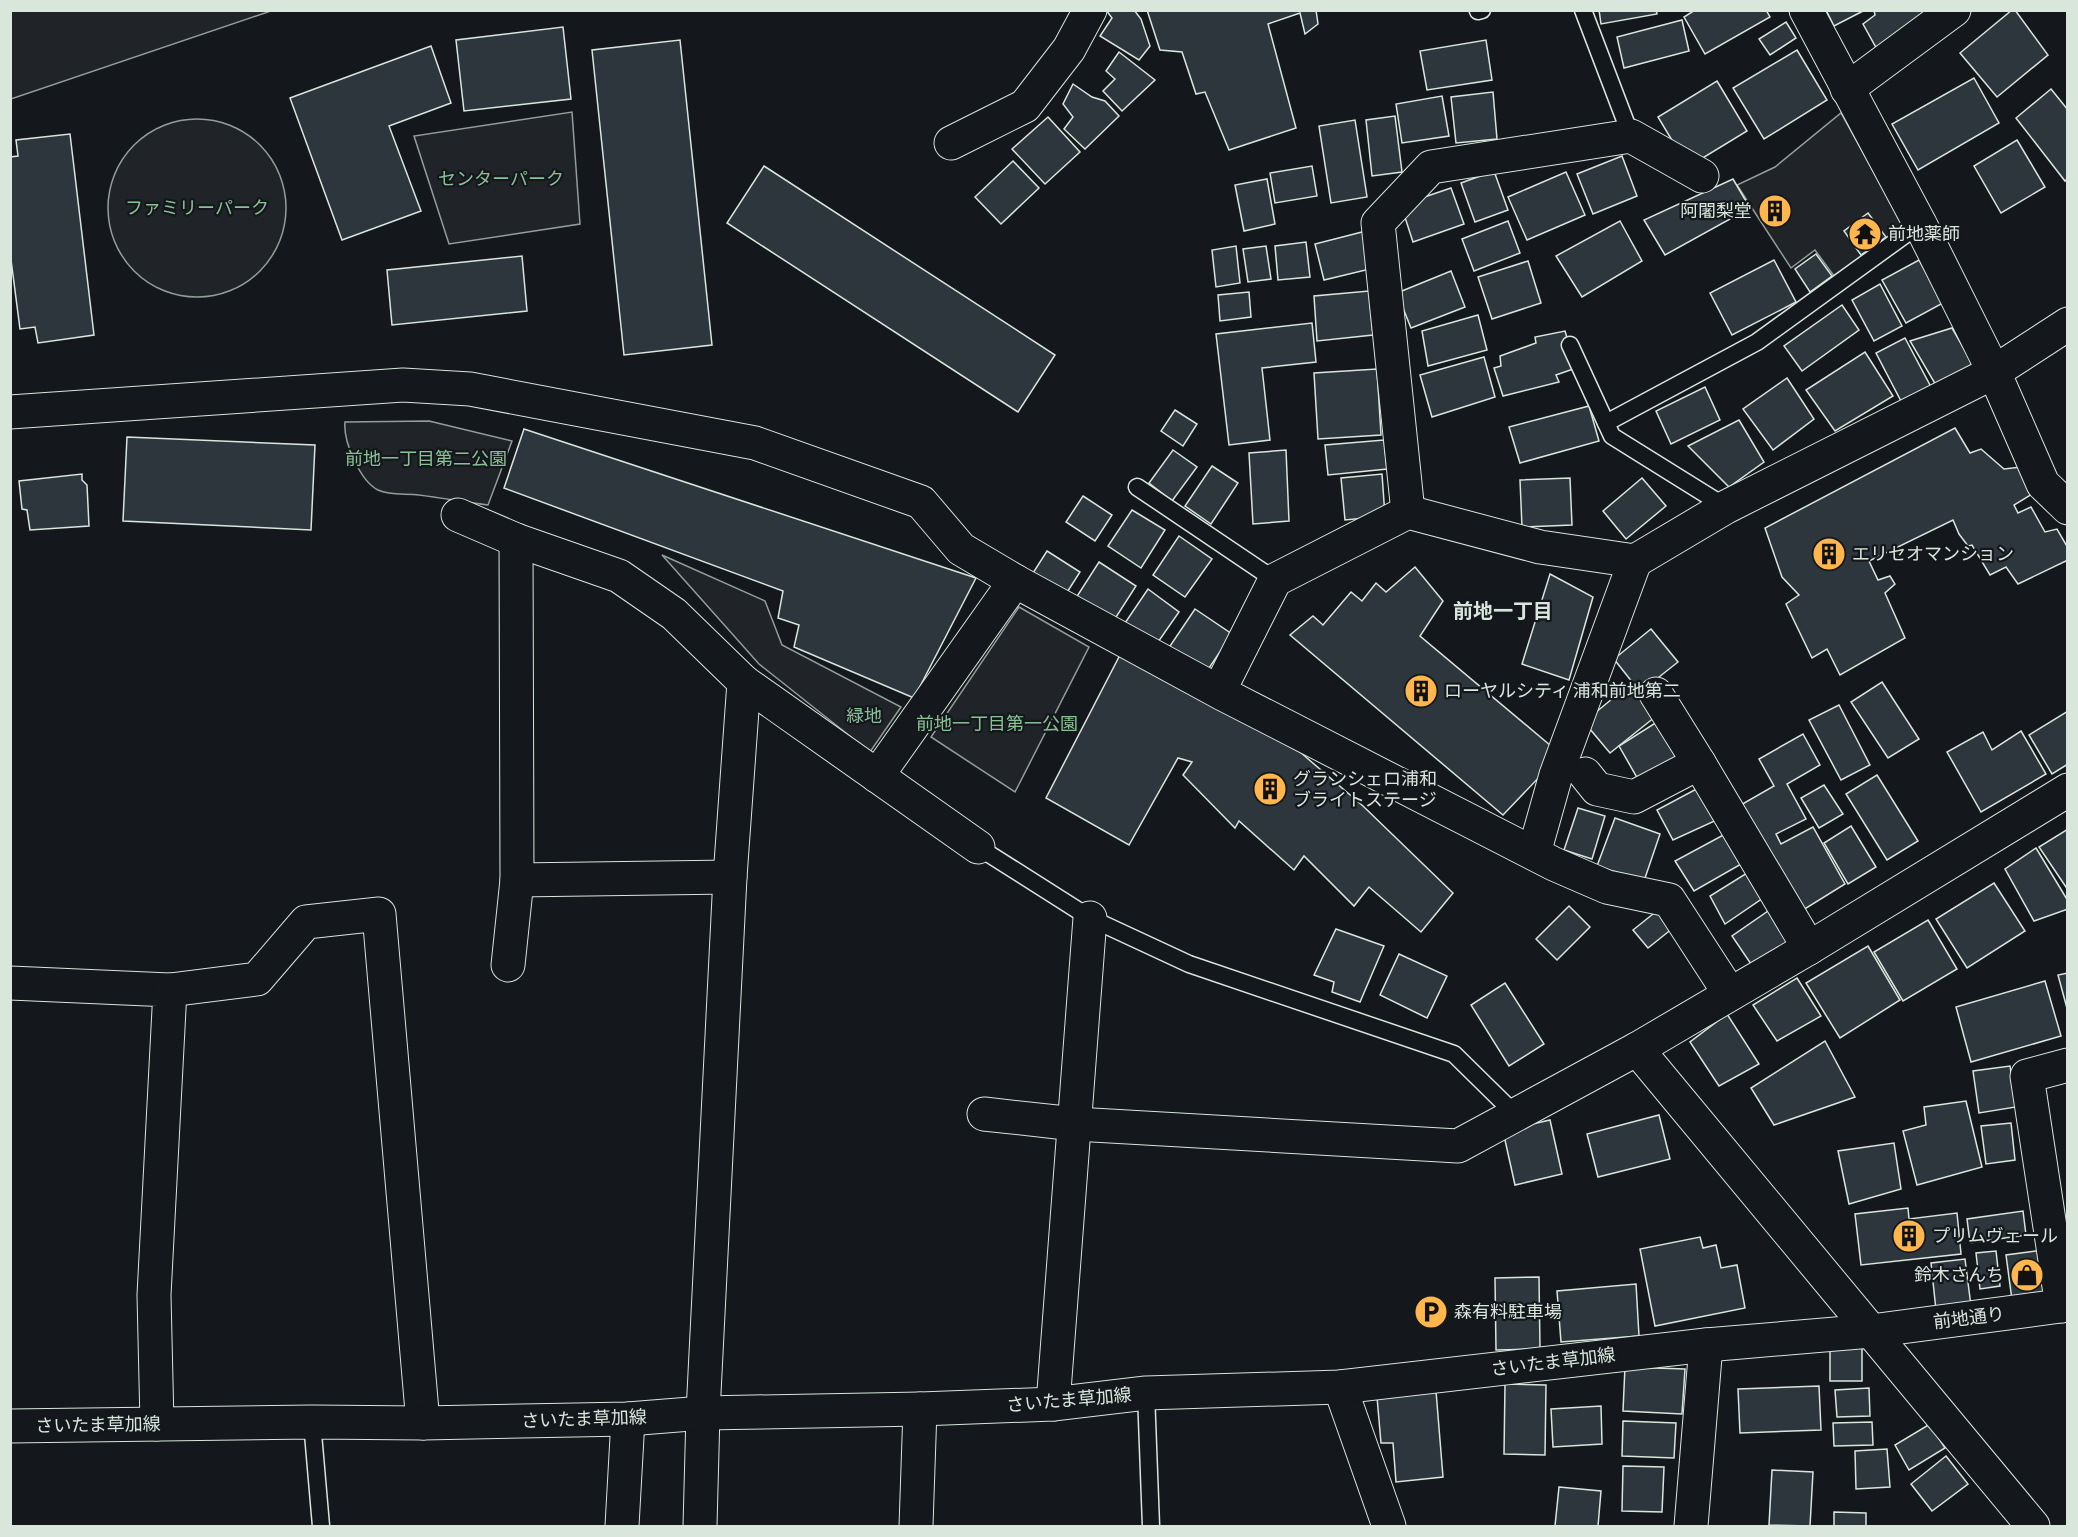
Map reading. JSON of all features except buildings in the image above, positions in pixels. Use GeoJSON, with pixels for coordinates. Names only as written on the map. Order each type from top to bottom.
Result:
{"type":"FeatureCollection","features":[{"type":"Feature","properties":{"kind":"street"},"geometry":{"type":"LineString","coordinates":[[951,143],[1025,106],[1069,49],[1090,10]]}},
{"type":"Feature","properties":{"kind":"street"},"geometry":{"type":"LineString","coordinates":[[1806,10],[1920,224],[1994,372],[2043,484],[2067,508]]}},
{"type":"Feature","properties":{"kind":"street"},"geometry":{"type":"LineString","coordinates":[[1847,89],[1954,10]]}},
{"type":"Feature","properties":{"kind":"street"},"geometry":{"type":"LineString","coordinates":[[1408,512],[1378,223],[1431,166],[1631,136],[1702,176]]}},
{"type":"Feature","properties":{"kind":"street"},"geometry":{"type":"LineString","coordinates":[[1534,853],[1556,775],[1635,561],[1726,507],[1994,372],[2067,324]]}},
{"type":"Feature","properties":{"kind":"street"},"geometry":{"type":"LineString","coordinates":[[10,412],[403,385],[470,389],[755,443],[921,502],[961,549],[1015,581],[1220,692],[1534,853],[1607,887],[1669,900],[1730,994]]}},
{"type":"Feature","properties":{"kind":"street"},"geometry":{"type":"LineString","coordinates":[[1220,692],[1275,580],[1408,512],[1540,547],[1635,561]]}},
{"type":"Feature","properties":{"kind":"street"},"geometry":{"type":"LineString","coordinates":[[458,514],[516,540],[619,576],[674,614],[744,682],[978,847]]}},
{"type":"Feature","properties":{"kind":"street"},"geometry":{"type":"LineString","coordinates":[[508,965],[517,880],[516,540]]}},
{"type":"Feature","properties":{"kind":"street"},"geometry":{"type":"LineString","coordinates":[[877,776],[1015,581]]}},
{"type":"Feature","properties":{"kind":"street"},"geometry":{"type":"LineString","coordinates":[[700,1527],[703,1413],[730,877],[744,682]]}},
{"type":"Feature","properties":{"kind":"street"},"geometry":{"type":"LineString","coordinates":[[1656,694],[1809,948]]}},
{"type":"Feature","properties":{"kind":"street"},"geometry":{"type":"LineString","coordinates":[[1586,774],[1598,789],[1634,797],[1699,762]]}},
{"type":"Feature","properties":{"kind":"street"},"geometry":{"type":"LineString","coordinates":[[984,1114],[1074,1124],[1458,1146],[1638,1049],[1809,948],[2067,790]]}},
{"type":"Feature","properties":{"kind":"street"},"geometry":{"type":"LineString","coordinates":[[517,880],[730,877]]}},
{"type":"Feature","properties":{"kind":"street"},"geometry":{"type":"LineString","coordinates":[[10,983],[170,990],[257,980],[306,922],[379,914],[423,1423]]}},
{"type":"Feature","properties":{"kind":"street"},"geometry":{"type":"LineString","coordinates":[[1053,1404],[1090,918]]}},
{"type":"Feature","properties":{"kind":"street"},"geometry":{"type":"LineString","coordinates":[[157,1424],[154,1294],[170,990]]}},
{"type":"Feature","properties":{"kind":"street"},"geometry":{"type":"LineString","coordinates":[[1638,1049],[2033,1527]]}},
{"type":"Feature","properties":{"kind":"street"},"geometry":{"type":"LineString","coordinates":[[2065,1306],[2027,1076],[2067,1065]]}},
{"type":"Feature","properties":{"kind":"street","name":"前地通り"},"geometry":{"type":"LineString","coordinates":[[1871,1331],[2065,1306]]}},
{"type":"Feature","properties":{"kind":"street","name":"さいたま草加線"},"geometry":{"type":"LineString","coordinates":[[10,1426],[628,1419],[703,1413],[1053,1404],[1146,1393],[1340,1387],[1706,1345],[1871,1331]]}},
{"type":"Feature","properties":{"kind":"street"},"geometry":{"type":"LineString","coordinates":[[1691,1527],[1706,1345]]}},
{"type":"Feature","properties":{"kind":"street"},"geometry":{"type":"LineString","coordinates":[[1340,1387],[1389,1527]]}},
{"type":"Feature","properties":{"kind":"street"},"geometry":{"type":"LineString","coordinates":[[916,1527],[920,1409]]}},
{"type":"Feature","properties":{"kind":"street"},"geometry":{"type":"LineString","coordinates":[[622,1527],[628,1419]]}},
{"type":"Feature","properties":{"kind":"lane"},"geometry":{"type":"LineString","coordinates":[[1582,10],[1631,136]]}},
{"type":"Feature","properties":{"kind":"lane"},"geometry":{"type":"LineString","coordinates":[[1606,423],[1757,342],[1920,224]]}},
{"type":"Feature","properties":{"kind":"lane"},"geometry":{"type":"LineString","coordinates":[[1570,345],[1612,436],[1726,507]]}},
{"type":"Feature","properties":{"kind":"lane"},"geometry":{"type":"LineString","coordinates":[[1137,487],[1275,580]]}},
{"type":"Feature","properties":{"kind":"lane"},"geometry":{"type":"LineString","coordinates":[[978,847],[1090,918],[1189,964],[1454,1054],[1515,1114]]}},
{"type":"Feature","properties":{"kind":"lane"},"geometry":{"type":"LineString","coordinates":[[1146,1393],[1151,1527]]}},
{"type":"Feature","properties":{"kind":"lane"},"geometry":{"type":"LineString","coordinates":[[312,1422],[321,1527]]}},
{"type":"Feature","properties":{"kind":"green space"},"geometry":{"type":"Polygon","coordinates":[[[11,10],[271,10],[271,11],[11,99],[11,10]]]}},
{"type":"Feature","properties":{"kind":"green space","name":"センターパーク"},"geometry":{"type":"Polygon","coordinates":[[[572,112],[580,224],[449,244],[414,136],[572,112]]]}},
{"type":"Feature","properties":{"kind":"green space"},"geometry":{"type":"Polygon","coordinates":[[[1841,113],[1904,227],[1834,276],[1815,250],[1791,268],[1737,185],[1775,167],[1841,113]]]}},
{"type":"Feature","properties":{"kind":"green space","name":"ファミリーパーク"},"geometry":{"type":"Polygon","coordinates":[[[197,119],[231,126],[260,145],[279,174],[286,208],[279,242],[260,271],[231,290],[197,297],[163,290],[134,271],[115,242],[108,208],[115,174],[134,145],[163,126],[197,119]]]}},
{"type":"Feature","properties":{"kind":"green space","name":"前地一丁目第二公園"},"geometry":{"type":"Polygon","coordinates":[[[429,421],[512,441],[488,505],[388,493],[371,485],[359,470],[347,439],[345,422],[429,421]]]}},
{"type":"Feature","properties":{"kind":"green space","name":"緑地"},"geometry":{"type":"Polygon","coordinates":[[[662,555],[765,601],[782,645],[901,707],[870,752],[759,664],[662,555]]]}},
{"type":"Feature","properties":{"kind":"green space","name":"前地一丁目第一公園"},"geometry":{"type":"Polygon","coordinates":[[[1019,607],[1089,647],[1015,792],[931,737],[1019,607]]]}},
{"type":"Feature","properties":{"kind":"place","name":"阿闍梨堂"},"geometry":{"type":"Point","coordinates":[1775,211]}},
{"type":"Feature","properties":{"kind":"place","name":"前地薬師"},"geometry":{"type":"Point","coordinates":[1865,234]}},
{"type":"Feature","properties":{"kind":"place","name":"エリセオマンション"},"geometry":{"type":"Point","coordinates":[1829,554]}},
{"type":"Feature","properties":{"kind":"place","name":"ローヤルシティ 浦和前地第二"},"geometry":{"type":"Point","coordinates":[1421,691]}},
{"type":"Feature","properties":{"kind":"place","name":"グランシェロ浦和 ブライトステージ"},"geometry":{"type":"Point","coordinates":[1270,789]}},
{"type":"Feature","properties":{"kind":"place","name":"プリムヴェール"},"geometry":{"type":"Point","coordinates":[1909,1236]}},
{"type":"Feature","properties":{"kind":"place","name":"鈴木さんち"},"geometry":{"type":"Point","coordinates":[2027,1275]}},
{"type":"Feature","properties":{"kind":"place","name":"森有料駐車場"},"geometry":{"type":"Point","coordinates":[1431,1312]}},
{"type":"Feature","properties":{"kind":"district","name":"前地一丁目"},"geometry":{"type":"Point","coordinates":[1503,611]}}]}
